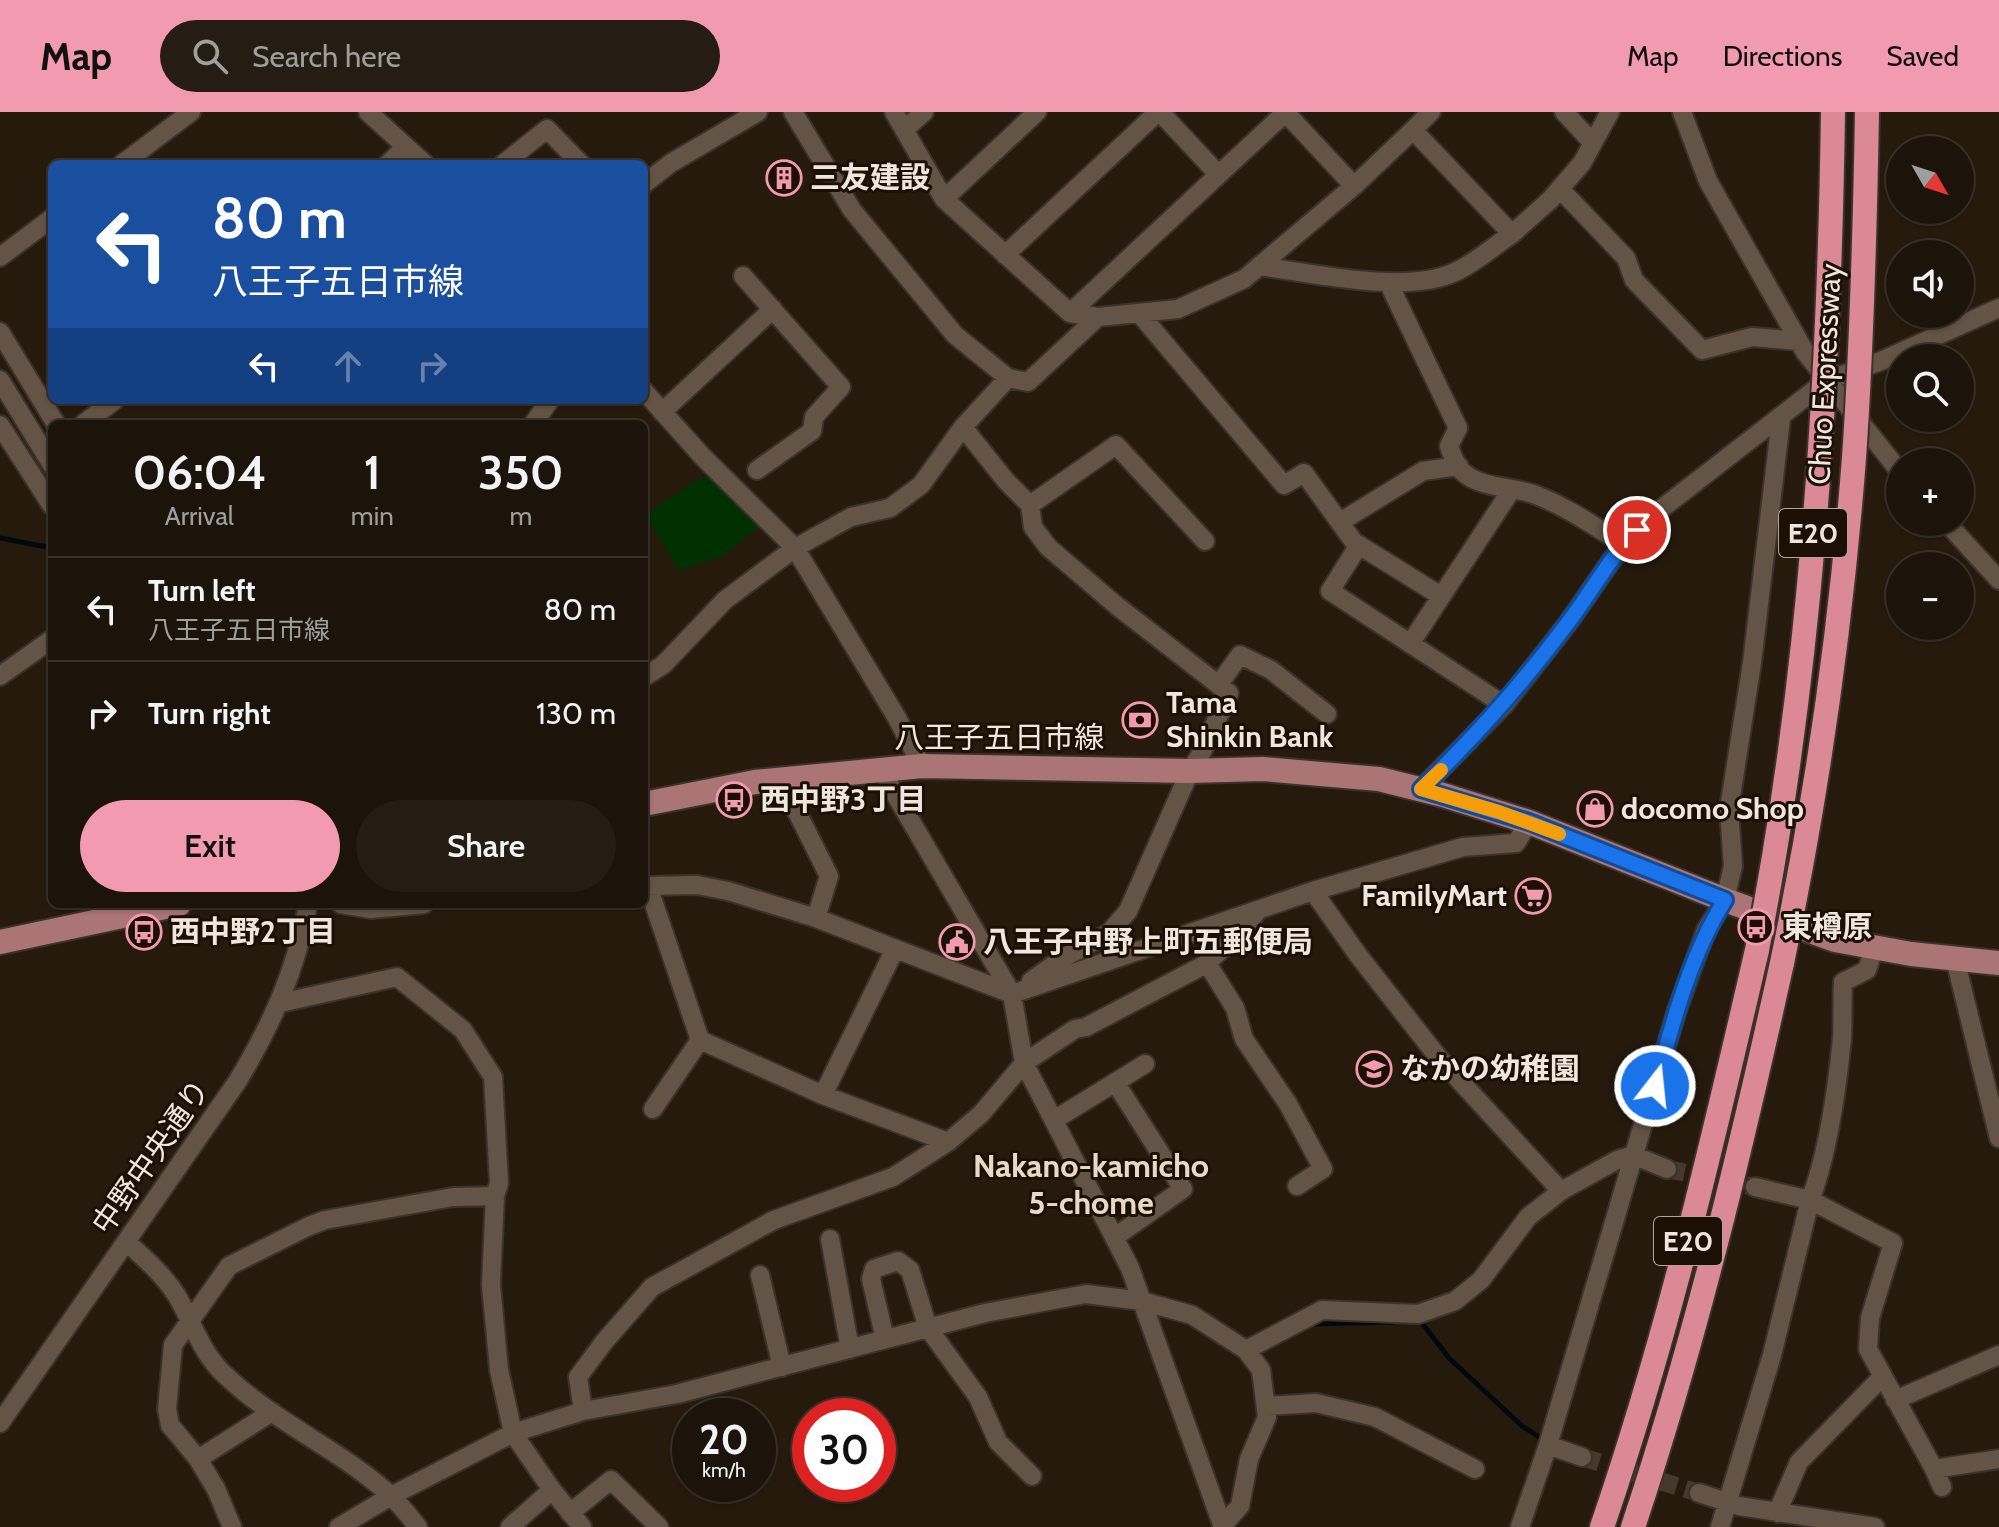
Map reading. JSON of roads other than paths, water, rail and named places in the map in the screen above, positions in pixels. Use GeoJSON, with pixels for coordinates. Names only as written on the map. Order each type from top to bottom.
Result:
{"type":"FeatureCollection","features":[{"type":"Feature","properties":{"kind":"highway","name":"Chuo Expressway"},"geometry":{"type":"LineString","coordinates":[[1602,1527],[1649,1382],[1680,1271],[1772,875],[1807,602],[1819,456],[1831,254],[1833,112]]}},
{"type":"Feature","properties":{"kind":"highway","name":"Chuo Expressway"},"geometry":{"type":"LineString","coordinates":[[1633,1527],[1709,1278],[1736,1173],[1799,882],[1823,733],[1854,458],[1864,256],[1867,112]]}},
{"type":"Feature","properties":{"kind":"main road","name":"八王子五日市線"},"geometry":{"type":"LineString","coordinates":[[648,803],[787,777],[922,766],[1190,771],[1263,769],[1379,779],[1529,822],[1835,940],[1874,948],[1999,963]]}},
{"type":"Feature","properties":{"kind":"main road"},"geometry":{"type":"LineString","coordinates":[[0,942],[160,908]]}},
{"type":"Feature","properties":{"kind":"street"},"geometry":{"type":"LineString","coordinates":[[127,160],[191,112]]}},
{"type":"Feature","properties":{"kind":"street"},"geometry":{"type":"LineString","coordinates":[[368,112],[420,160]]}},
{"type":"Feature","properties":{"kind":"street"},"geometry":{"type":"LineString","coordinates":[[648,181],[671,163],[758,112]]}},
{"type":"Feature","properties":{"kind":"street"},"geometry":{"type":"LineString","coordinates":[[793,112],[852,210],[955,335],[1008,378],[1028,382],[1098,317]]}},
{"type":"Feature","properties":{"kind":"street"},"geometry":{"type":"LineString","coordinates":[[894,112],[944,199],[1070,313],[1098,317],[1178,309],[1244,279],[1354,186],[1431,112]]}},
{"type":"Feature","properties":{"kind":"street"},"geometry":{"type":"LineString","coordinates":[[904,130],[924,112]]}},
{"type":"Feature","properties":{"kind":"street"},"geometry":{"type":"LineString","coordinates":[[944,199],[1037,112]]}},
{"type":"Feature","properties":{"kind":"street"},"geometry":{"type":"LineString","coordinates":[[1005,255],[1159,112],[1218,174]]}},
{"type":"Feature","properties":{"kind":"street"},"geometry":{"type":"LineString","coordinates":[[1070,313],[1285,112],[1354,186]]}},
{"type":"Feature","properties":{"kind":"street"},"geometry":{"type":"LineString","coordinates":[[1564,112],[1592,142]]}},
{"type":"Feature","properties":{"kind":"street"},"geometry":{"type":"LineString","coordinates":[[1259,266],[1388,282],[1431,280],[1455,272],[1512,234],[1560,189],[1582,163],[1610,112]]}},
{"type":"Feature","properties":{"kind":"street"},"geometry":{"type":"LineString","coordinates":[[1682,112],[1708,181],[1802,347],[1886,455]]}},
{"type":"Feature","properties":{"kind":"street"},"geometry":{"type":"LineString","coordinates":[[508,160],[547,129],[577,160]]}},
{"type":"Feature","properties":{"kind":"street"},"geometry":{"type":"LineString","coordinates":[[1413,130],[1512,234]]}},
{"type":"Feature","properties":{"kind":"street"},"geometry":{"type":"LineString","coordinates":[[392,160],[405,147]]}},
{"type":"Feature","properties":{"kind":"street"},"geometry":{"type":"LineString","coordinates":[[1560,189],[1626,258],[1634,280],[1702,350],[1752,337],[1802,347]]}},
{"type":"Feature","properties":{"kind":"street"},"geometry":{"type":"LineString","coordinates":[[0,257],[48,221]]}},
{"type":"Feature","properties":{"kind":"street"},"geometry":{"type":"LineString","coordinates":[[743,276],[841,387],[814,417],[812,431],[757,470]]}},
{"type":"Feature","properties":{"kind":"street"},"geometry":{"type":"LineString","coordinates":[[1388,282],[1458,428],[1449,446],[1464,474],[1484,483],[1531,493],[1561,505],[1623,544]]}},
{"type":"Feature","properties":{"kind":"street"},"geometry":{"type":"LineString","coordinates":[[1421,789],[1504,705],[1568,623],[1623,544],[1652,516],[1781,419],[1826,381],[1881,361],[1999,308]]}},
{"type":"Feature","properties":{"kind":"street"},"geometry":{"type":"LineString","coordinates":[[662,412],[773,309]]}},
{"type":"Feature","properties":{"kind":"street"},"geometry":{"type":"LineString","coordinates":[[1139,313],[1284,485],[1304,473],[1359,545],[1441,596]]}},
{"type":"Feature","properties":{"kind":"street"},"geometry":{"type":"LineString","coordinates":[[0,332],[54,420]]}},
{"type":"Feature","properties":{"kind":"street"},"geometry":{"type":"LineString","coordinates":[[648,674],[663,665],[725,600],[795,548],[851,517],[890,508],[921,485],[963,427],[1008,378]]}},
{"type":"Feature","properties":{"kind":"street"},"geometry":{"type":"LineString","coordinates":[[0,380],[48,458]]}},
{"type":"Feature","properties":{"kind":"street"},"geometry":{"type":"LineString","coordinates":[[648,396],[702,456],[795,548],[897,718],[922,766]]}},
{"type":"Feature","properties":{"kind":"street"},"geometry":{"type":"LineString","coordinates":[[88,420],[110,404]]}},
{"type":"Feature","properties":{"kind":"street"},"geometry":{"type":"LineString","coordinates":[[1520,1527],[1548,1445],[1676,1013],[1706,930],[1725,900],[1733,866],[1729,809],[1752,663],[1781,419]]}},
{"type":"Feature","properties":{"kind":"street"},"geometry":{"type":"LineString","coordinates":[[0,425],[48,500]]}},
{"type":"Feature","properties":{"kind":"street"},"geometry":{"type":"LineString","coordinates":[[963,427],[1006,481],[1030,505],[1033,527],[1048,547],[1117,606],[1229,693],[1190,771],[1135,898],[1118,923],[1109,933],[1063,958],[1012,994]]}},
{"type":"Feature","properties":{"kind":"street"},"geometry":{"type":"LineString","coordinates":[[1030,505],[1116,445],[1205,541]]}},
{"type":"Feature","properties":{"kind":"street"},"geometry":{"type":"LineString","coordinates":[[1340,522],[1423,471],[1459,466]]}},
{"type":"Feature","properties":{"kind":"street"},"geometry":{"type":"LineString","coordinates":[[1410,644],[1512,489]]}},
{"type":"Feature","properties":{"kind":"street"},"geometry":{"type":"LineString","coordinates":[[1959,536],[1999,580]]}},
{"type":"Feature","properties":{"kind":"street"},"geometry":{"type":"LineString","coordinates":[[1359,545],[1330,591],[1504,705]]}},
{"type":"Feature","properties":{"kind":"street"},"geometry":{"type":"LineString","coordinates":[[0,676],[48,642]]}},
{"type":"Feature","properties":{"kind":"street"},"geometry":{"type":"LineString","coordinates":[[1219,684],[1240,655],[1271,670],[1327,714]]}},
{"type":"Feature","properties":{"kind":"street"},"geometry":{"type":"LineString","coordinates":[[346,1525],[391,1496],[513,1433],[583,1411],[677,1394],[985,1313],[1086,1294],[1142,1301],[1192,1315],[1246,1350],[1261,1370],[1267,1417],[1249,1459],[1240,1506],[1222,1526],[1142,1301],[1130,1268],[1024,1063],[1012,994],[881,770]]}},
{"type":"Feature","properties":{"kind":"street"},"geometry":{"type":"LineString","coordinates":[[787,777],[790,798],[829,876],[816,918]]}},
{"type":"Feature","properties":{"kind":"street"},"geometry":{"type":"LineString","coordinates":[[648,886],[697,885],[728,891],[816,918],[1012,994],[1313,891],[1463,847],[1516,843],[1529,822]]}},
{"type":"Feature","properties":{"kind":"street"},"geometry":{"type":"LineString","coordinates":[[1313,891],[1414,1028],[1561,1191]]}},
{"type":"Feature","properties":{"kind":"street"},"geometry":{"type":"LineString","coordinates":[[648,892],[700,1040],[823,1095],[948,1142]]}},
{"type":"Feature","properties":{"kind":"street","name":"中野中央通り"},"geometry":{"type":"LineString","coordinates":[[0,1423],[237,1082],[264,1038],[295,959],[307,908]]}},
{"type":"Feature","properties":{"kind":"street"},"geometry":{"type":"LineString","coordinates":[[583,1411],[578,1377],[652,1287],[774,1220],[893,1177],[948,1142],[981,1114],[1024,1063],[1075,1029],[1086,1027],[1207,963],[1259,909]]}},
{"type":"Feature","properties":{"kind":"street"},"geometry":{"type":"LineString","coordinates":[[1720,1527],[1772,1355],[1810,1200],[1818,1180],[1842,1036],[1843,982],[1867,970],[1874,948]]}},
{"type":"Feature","properties":{"kind":"street"},"geometry":{"type":"LineString","coordinates":[[823,1095],[895,949]]}},
{"type":"Feature","properties":{"kind":"street"},"geometry":{"type":"LineString","coordinates":[[1955,959],[1999,1138]]}},
{"type":"Feature","properties":{"kind":"street"},"geometry":{"type":"LineString","coordinates":[[1207,963],[1235,1008],[1244,1039],[1288,1104],[1323,1169],[1297,1186]]}},
{"type":"Feature","properties":{"kind":"street"},"geometry":{"type":"LineString","coordinates":[[280,1003],[397,977],[463,1030],[493,1077],[499,1183],[495,1196],[491,1285],[499,1370],[513,1433],[576,1520],[611,1480],[659,1527]]}},
{"type":"Feature","properties":{"kind":"street"},"geometry":{"type":"LineString","coordinates":[[653,1109],[700,1040]]}},
{"type":"Feature","properties":{"kind":"street"},"geometry":{"type":"LineString","coordinates":[[1054,1120],[1145,1064]]}},
{"type":"Feature","properties":{"kind":"street"},"geometry":{"type":"LineString","coordinates":[[1115,1082],[1183,1189],[1115,1237]]}},
{"type":"Feature","properties":{"kind":"street"},"geometry":{"type":"LineString","coordinates":[[1246,1350],[1322,1310],[1418,1314],[1455,1301],[1481,1280],[1528,1217],[1561,1191],[1617,1160],[1633,1155],[1667,1169]]}},
{"type":"Feature","properties":{"kind":"street"},"geometry":{"type":"LineString","coordinates":[[1755,1187],[1810,1200],[1893,1243],[1870,1318],[1868,1349],[1942,1487]]}},
{"type":"Feature","properties":{"kind":"street"},"geometry":{"type":"LineString","coordinates":[[232,1527],[216,1489],[198,1459],[170,1425],[167,1409],[173,1345],[229,1266],[309,1226],[368,1211],[453,1197],[495,1196]]}},
{"type":"Feature","properties":{"kind":"street"},"geometry":{"type":"LineString","coordinates":[[830,1239],[850,1349]]}},
{"type":"Feature","properties":{"kind":"street"},"geometry":{"type":"LineString","coordinates":[[127,1242],[167,1282],[179,1299],[188,1322],[222,1372],[272,1412],[391,1496],[418,1527]]}},
{"type":"Feature","properties":{"kind":"street"},"geometry":{"type":"LineString","coordinates":[[885,1339],[871,1279],[874,1269],[898,1261],[910,1270],[928,1328],[978,1397],[998,1442],[1032,1476]]}},
{"type":"Feature","properties":{"kind":"street"},"geometry":{"type":"LineString","coordinates":[[760,1275],[782,1367]]}},
{"type":"Feature","properties":{"kind":"street"},"geometry":{"type":"LineString","coordinates":[[1895,1400],[1999,1355]]}},
{"type":"Feature","properties":{"kind":"street"},"geometry":{"type":"LineString","coordinates":[[1777,1513],[1799,1462],[1882,1377]]}},
{"type":"Feature","properties":{"kind":"street"},"geometry":{"type":"LineString","coordinates":[[1266,1406],[1316,1403],[1375,1417],[1475,1469]]}},
{"type":"Feature","properties":{"kind":"street"},"geometry":{"type":"LineString","coordinates":[[198,1459],[272,1412]]}},
{"type":"Feature","properties":{"kind":"street"},"geometry":{"type":"LineString","coordinates":[[1548,1445],[1582,1457]]}},
{"type":"Feature","properties":{"kind":"street"},"geometry":{"type":"LineString","coordinates":[[1934,1469],[1999,1459]]}},
{"type":"Feature","properties":{"kind":"street"},"geometry":{"type":"LineString","coordinates":[[510,1527],[552,1490]]}},
{"type":"Feature","properties":{"kind":"street"},"geometry":{"type":"LineString","coordinates":[[1699,1493],[1777,1513],[1875,1527]]}},
{"type":"Feature","properties":{"kind":"waterway"},"geometry":{"type":"LineString","coordinates":[[0,538],[48,547]]}},
{"type":"Feature","properties":{"kind":"waterway"},"geometry":{"type":"LineString","coordinates":[[1312,1324],[1394,1322]]}},
{"type":"Feature","properties":{"kind":"waterway"},"geometry":{"type":"LineString","coordinates":[[1422,1323],[1449,1358],[1522,1426],[1539,1437]]}},
{"type":"Feature","properties":{"kind":"tunnel"},"geometry":{"type":"LineString","coordinates":[[1667,1169],[1755,1187]]}},
{"type":"Feature","properties":{"kind":"tunnel"},"geometry":{"type":"LineString","coordinates":[[1582,1457],[1699,1493]]}},
{"type":"Feature","properties":{"kind":"place","name":"三友建設"},"geometry":{"type":"Point","coordinates":[784,178]}},
{"type":"Feature","properties":{"kind":"place","name":"Tama Shinkin Bank"},"geometry":{"type":"Point","coordinates":[1140,720]}},
{"type":"Feature","properties":{"kind":"place","name":"西中野3丁目"},"geometry":{"type":"Point","coordinates":[734,800]}},
{"type":"Feature","properties":{"kind":"place","name":"docomo Shop"},"geometry":{"type":"Point","coordinates":[1595,809]}},
{"type":"Feature","properties":{"kind":"place","name":"FamilyMart"},"geometry":{"type":"Point","coordinates":[1533,896]}},
{"type":"Feature","properties":{"kind":"place","name":"東樽原"},"geometry":{"type":"Point","coordinates":[1756,927]}},
{"type":"Feature","properties":{"kind":"place","name":"西中野2丁目"},"geometry":{"type":"Point","coordinates":[144,932]}},
{"type":"Feature","properties":{"kind":"place","name":"八王子中野上町五郵便局"},"geometry":{"type":"Point","coordinates":[957,942]}},
{"type":"Feature","properties":{"kind":"place","name":"なかの幼稚園"},"geometry":{"type":"Point","coordinates":[1374,1069]}},
{"type":"Feature","properties":{"kind":"district","name":"Nakano-kamicho 5-chome"},"geometry":{"type":"Point","coordinates":[1091,1184]}}]}
